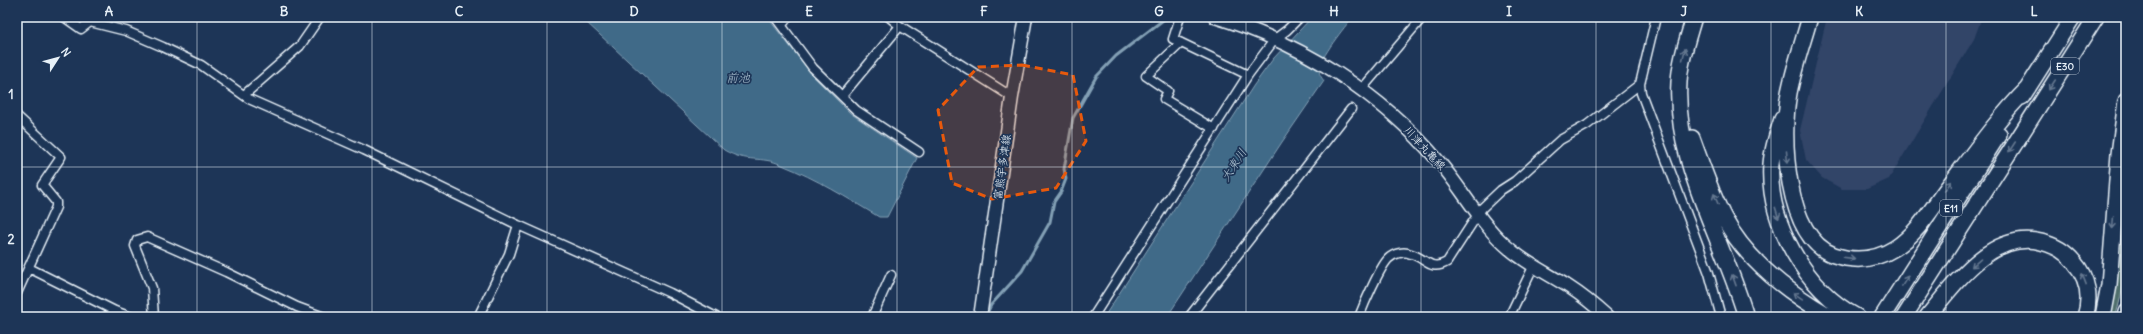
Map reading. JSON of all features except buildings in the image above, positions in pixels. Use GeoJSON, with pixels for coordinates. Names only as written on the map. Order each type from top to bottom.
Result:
{"type":"FeatureCollection","features":[{"type":"Feature","properties":{"kind":"highway"},"geometry":{"type":"LineString","coordinates":[[1694,17],[1681,66],[1678,91],[1683,133],[1693,174],[1730,269],[1746,317]]}},
{"type":"Feature","properties":{"kind":"highway"},"geometry":{"type":"LineString","coordinates":[[1810,17],[1771,163],[1770,176],[1775,205],[1788,241],[1808,273],[1828,295],[1857,317]]}},
{"type":"Feature","properties":{"kind":"highway","name":"E30"},"geometry":{"type":"LineString","coordinates":[[2018,103],[2073,17]]}},
{"type":"Feature","properties":{"kind":"highway","name":"E30"},"geometry":{"type":"LineString","coordinates":[[2033,114],[2096,17]]}},
{"type":"Feature","properties":{"kind":"highway"},"geometry":{"type":"LineString","coordinates":[[1789,94],[1787,154],[1793,196],[1801,221],[1814,240],[1830,254],[1841,257],[1864,259],[1886,253],[1913,233],[2002,114],[2028,88]]}},
{"type":"Feature","properties":{"kind":"highway"},"geometry":{"type":"LineString","coordinates":[[1678,91],[1688,130],[1718,205],[1733,232],[1752,256],[1774,278],[1805,301],[1831,317]]}},
{"type":"Feature","properties":{"kind":"highway"},"geometry":{"type":"LineString","coordinates":[[2103,317],[2110,285],[2118,154],[2126,101]]}},
{"type":"Feature","properties":{"kind":"highway","name":"E11"},"geometry":{"type":"LineString","coordinates":[[1883,315],[2018,103]]}},
{"type":"Feature","properties":{"kind":"highway","name":"E11"},"geometry":{"type":"LineString","coordinates":[[1904,317],[2033,114]]}},
{"type":"Feature","properties":{"kind":"highway"},"geometry":{"type":"LineString","coordinates":[[1927,317],[1978,261],[2000,246],[2026,240],[2052,246],[2074,262],[2080,271],[2088,291],[2088,302],[2085,317]]}},
{"type":"Feature","properties":{"kind":"main road","name":"富熊宇多津線"},"geometry":{"type":"LineString","coordinates":[[980,317],[1012,97],[1026,17]]}},
{"type":"Feature","properties":{"kind":"main road","name":"川津丸亀線"},"geometry":{"type":"LineString","coordinates":[[1215,17],[1248,27],[1278,40],[1348,80],[1419,140],[1441,164],[1503,243],[1533,267],[1569,287],[1607,317]]}},
{"type":"Feature","properties":{"kind":"main road"},"geometry":{"type":"LineString","coordinates":[[2124,317],[2126,311]]}},
{"type":"Feature","properties":{"kind":"street"},"geometry":{"type":"LineString","coordinates":[[64,17],[81,29],[90,22],[126,31],[201,64],[244,95],[364,150],[518,225],[670,293],[716,317]]}},
{"type":"Feature","properties":{"kind":"street"},"geometry":{"type":"LineString","coordinates":[[244,95],[300,46],[320,17]]}},
{"type":"Feature","properties":{"kind":"street"},"geometry":{"type":"LineString","coordinates":[[775,17],[813,68],[856,110],[919,152]]}},
{"type":"Feature","properties":{"kind":"street"},"geometry":{"type":"LineString","coordinates":[[782,26],[788,17]]}},
{"type":"Feature","properties":{"kind":"street"},"geometry":{"type":"LineString","coordinates":[[889,17],[900,26],[1012,97]]}},
{"type":"Feature","properties":{"kind":"street"},"geometry":{"type":"LineString","coordinates":[[1180,17],[1173,39],[1248,75]]}},
{"type":"Feature","properties":{"kind":"street"},"geometry":{"type":"LineString","coordinates":[[1093,317],[1248,75],[1300,17]]}},
{"type":"Feature","properties":{"kind":"street"},"geometry":{"type":"LineString","coordinates":[[1361,90],[1423,17]]}},
{"type":"Feature","properties":{"kind":"street"},"geometry":{"type":"LineString","coordinates":[[1656,17],[1640,84],[1641,93],[1709,273],[1721,317]]}},
{"type":"Feature","properties":{"kind":"street"},"geometry":{"type":"LineString","coordinates":[[842,96],[900,26]]}},
{"type":"Feature","properties":{"kind":"street"},"geometry":{"type":"LineString","coordinates":[[1181,43],[1146,76],[1168,91],[1164,99],[1214,129]]}},
{"type":"Feature","properties":{"kind":"street"},"geometry":{"type":"LineString","coordinates":[[1359,317],[1388,259],[1403,252],[1412,254],[1433,265],[1440,266],[1447,262],[1479,213],[1501,190],[1515,180],[1560,140],[1587,125],[1640,84]]}},
{"type":"Feature","properties":{"kind":"street"},"geometry":{"type":"LineString","coordinates":[[1190,317],[1351,109]]}},
{"type":"Feature","properties":{"kind":"street"},"geometry":{"type":"LineString","coordinates":[[17,116],[61,157],[42,185],[56,202],[56,208],[17,293]]}},
{"type":"Feature","properties":{"kind":"street"},"geometry":{"type":"LineString","coordinates":[[478,317],[509,254],[518,225]]}},
{"type":"Feature","properties":{"kind":"street"},"geometry":{"type":"LineString","coordinates":[[154,317],[152,288],[135,246],[137,240],[141,237],[147,237],[226,272],[297,307],[324,317]]}},
{"type":"Feature","properties":{"kind":"street"},"geometry":{"type":"LineString","coordinates":[[1509,317],[1533,267]]}},
{"type":"Feature","properties":{"kind":"street"},"geometry":{"type":"LineString","coordinates":[[29,268],[115,311],[131,317]]}},
{"type":"Feature","properties":{"kind":"street"},"geometry":{"type":"LineString","coordinates":[[872,317],[891,275]]}},
{"type":"Feature","properties":{"kind":"highlighted area"},"geometry":{"type":"Polygon","coordinates":[[[1022,65],[1073,75],[1086,141],[1056,188],[992,199],[952,183],[938,110],[978,67],[1022,65]]]}},
{"type":"Feature","properties":{"kind":"shaded area"},"geometry":{"type":"Polygon","coordinates":[[[1827,17],[1982,17],[1974,39],[1889,179],[1867,189],[1842,189],[1822,178],[1806,160],[1800,130],[1827,17]]]}},
{"type":"Feature","properties":{"kind":"green space"},"geometry":{"type":"Polygon","coordinates":[[[2126,153],[2127,236],[2124,277],[2121,297],[2115,317],[2108,317],[2126,153]]]}},
{"type":"Feature","properties":{"kind":"water","name":"前池"},"geometry":{"type":"Polygon","coordinates":[[[584,17],[767,17],[814,77],[850,113],[917,158],[887,217],[879,217],[795,170],[767,160],[740,157],[724,150],[586,22],[584,17]]]}},
{"type":"Feature","properties":{"kind":"water","name":"大束川"},"geometry":{"type":"Polygon","coordinates":[[[1312,17],[1353,17],[1323,58],[1319,70],[1324,81],[1167,317],[1104,317],[1254,85],[1273,59],[1312,17]]]}},
{"type":"Feature","properties":{"kind":"waterway"},"geometry":{"type":"LineString","coordinates":[[986,315],[991,305],[1022,271],[1050,222],[1054,202],[1061,192],[1066,179],[1064,169],[1073,118],[1096,77],[1116,56],[1167,17]]}}]}
